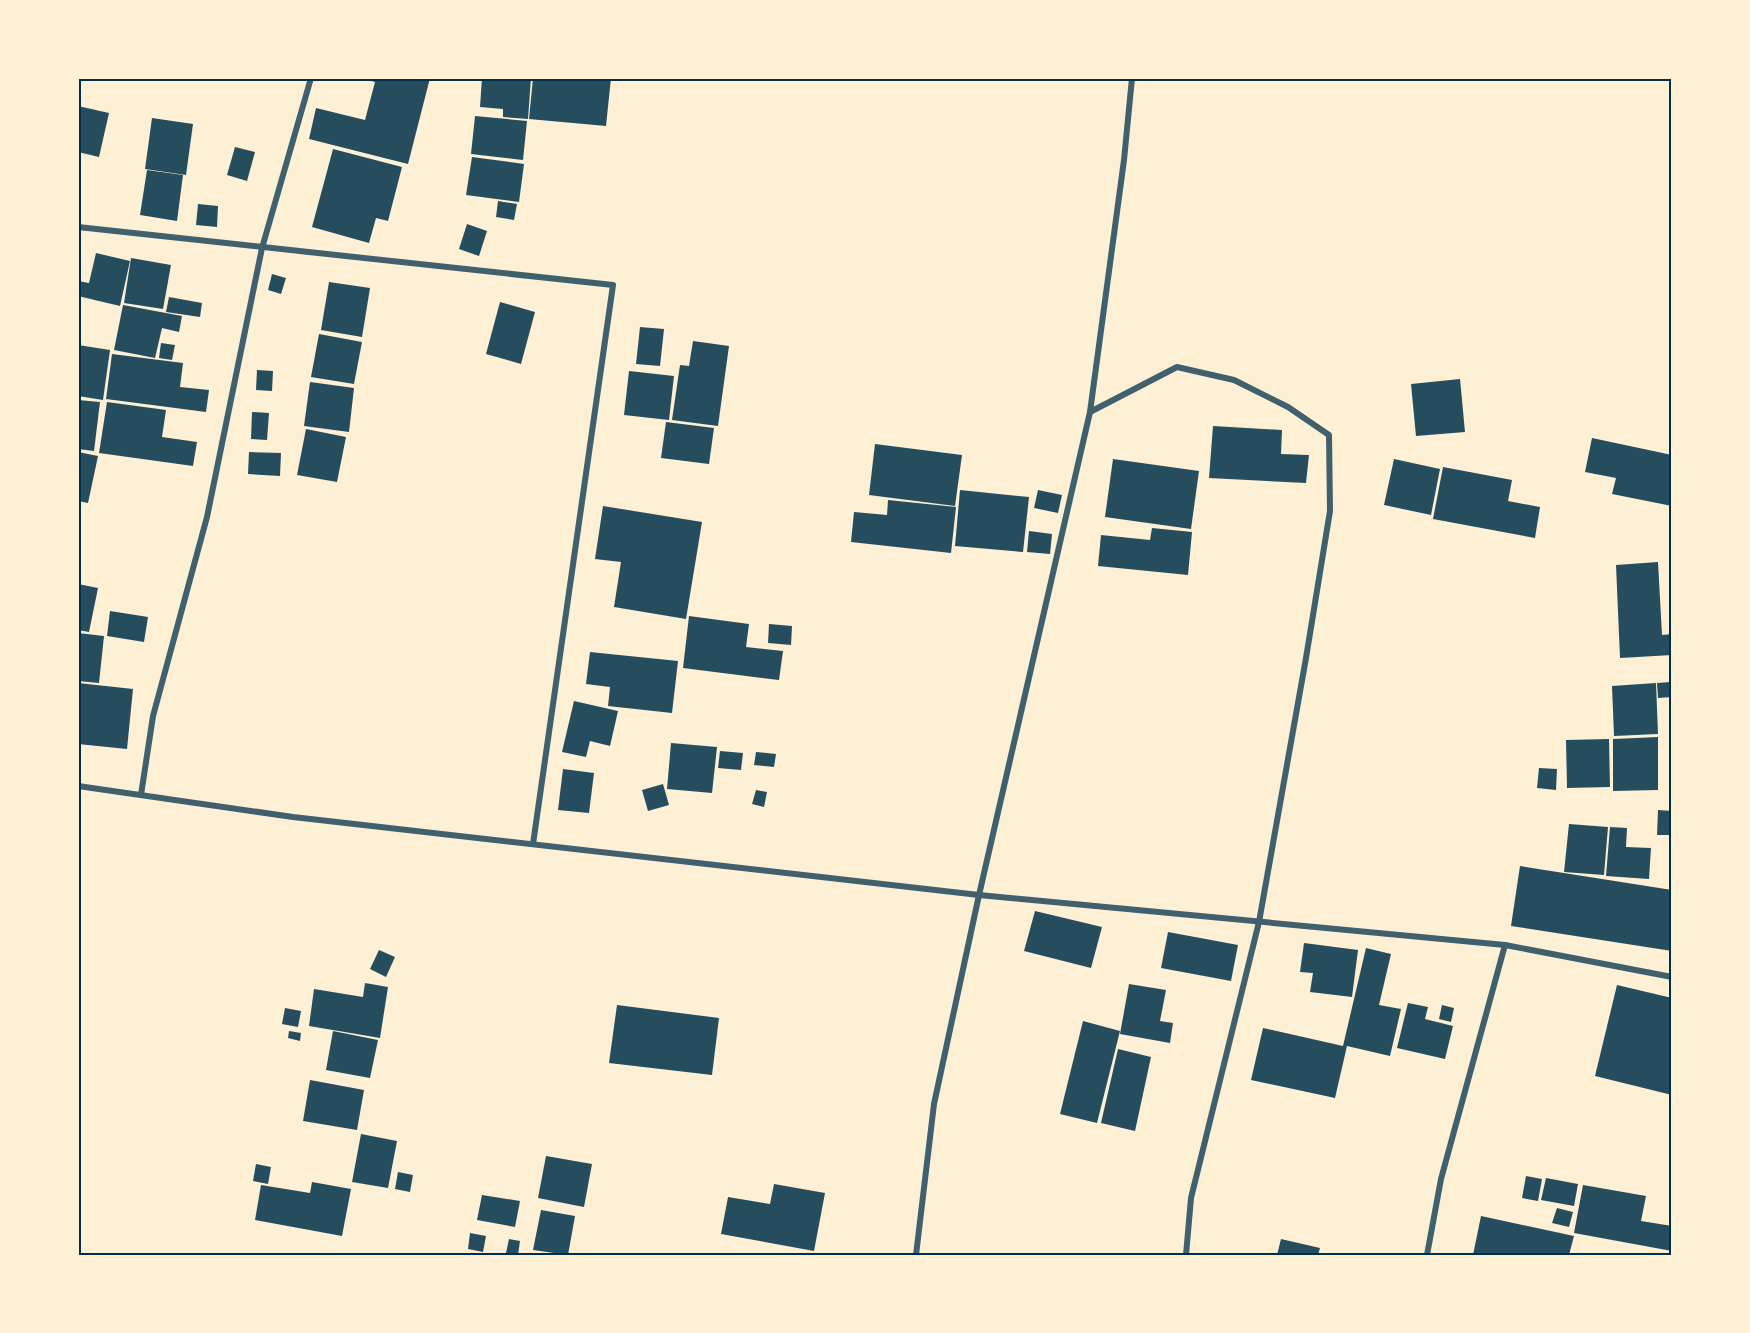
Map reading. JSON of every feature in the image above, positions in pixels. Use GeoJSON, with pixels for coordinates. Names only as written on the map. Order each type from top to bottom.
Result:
{"type":"FeatureCollection","features":[{"type":"Feature","properties":{"kind":"street"},"geometry":{"type":"LineString","coordinates":[[141,795],[153,716],[207,517],[262,248],[311,78]]}},
{"type":"Feature","properties":{"kind":"street"},"geometry":{"type":"LineString","coordinates":[[916,1255],[934,1104],[979,895],[1090,412],[1124,160],[1132,78]]}},
{"type":"Feature","properties":{"kind":"street"},"geometry":{"type":"LineString","coordinates":[[78,227],[613,285],[533,844]]}},
{"type":"Feature","properties":{"kind":"street"},"geometry":{"type":"LineString","coordinates":[[1090,412],[1177,367],[1234,380],[1288,407],[1329,435],[1330,511],[1259,922],[1191,1198],[1186,1255]]}},
{"type":"Feature","properties":{"kind":"street"},"geometry":{"type":"LineString","coordinates":[[78,786],[293,817],[979,895],[1504,945],[1672,977]]}},
{"type":"Feature","properties":{"kind":"street"},"geometry":{"type":"LineString","coordinates":[[1428,1255],[1441,1179],[1504,945]]}},
{"type":"Feature","properties":{"kind":"building"},"geometry":{"type":"Polygon","coordinates":[[[362,78],[430,78],[408,164],[309,139],[316,108],[365,120],[375,82],[362,78]]]}},
{"type":"Feature","properties":{"kind":"building"},"geometry":{"type":"Polygon","coordinates":[[[482,78],[531,78],[528,119],[503,117],[503,109],[480,107],[482,78]]]}},
{"type":"Feature","properties":{"kind":"building"},"geometry":{"type":"Polygon","coordinates":[[[533,78],[611,78],[606,126],[529,119],[533,78]]]}},
{"type":"Feature","properties":{"kind":"building"},"geometry":{"type":"Polygon","coordinates":[[[78,106],[109,113],[99,157],[78,152],[78,106]]]}},
{"type":"Feature","properties":{"kind":"building"},"geometry":{"type":"Polygon","coordinates":[[[475,116],[527,121],[523,160],[471,154],[475,116]]]}},
{"type":"Feature","properties":{"kind":"building"},"geometry":{"type":"Polygon","coordinates":[[[152,118],[193,124],[186,175],[145,169],[152,118]]]}},
{"type":"Feature","properties":{"kind":"building"},"geometry":{"type":"Polygon","coordinates":[[[235,147],[255,152],[247,181],[227,175],[235,147]]]}},
{"type":"Feature","properties":{"kind":"building"},"geometry":{"type":"Polygon","coordinates":[[[333,149],[402,167],[388,221],[376,218],[369,243],[312,227],[333,149]]]}},
{"type":"Feature","properties":{"kind":"building"},"geometry":{"type":"Polygon","coordinates":[[[472,157],[524,164],[519,202],[466,195],[472,157]]]}},
{"type":"Feature","properties":{"kind":"building"},"geometry":{"type":"Polygon","coordinates":[[[147,170],[183,175],[177,221],[140,215],[147,170]]]}},
{"type":"Feature","properties":{"kind":"building"},"geometry":{"type":"Polygon","coordinates":[[[498,201],[517,204],[514,220],[496,217],[498,201]]]}},
{"type":"Feature","properties":{"kind":"building"},"geometry":{"type":"Polygon","coordinates":[[[198,204],[218,206],[217,227],[196,225],[198,204]]]}},
{"type":"Feature","properties":{"kind":"building"},"geometry":{"type":"Polygon","coordinates":[[[467,224],[487,231],[479,256],[459,249],[467,224]]]}},
{"type":"Feature","properties":{"kind":"building"},"geometry":{"type":"Polygon","coordinates":[[[96,253],[130,261],[120,306],[78,296],[78,281],[89,283],[96,253]]]}},
{"type":"Feature","properties":{"kind":"building"},"geometry":{"type":"Polygon","coordinates":[[[131,258],[171,265],[163,309],[124,303],[131,258]]]}},
{"type":"Feature","properties":{"kind":"building"},"geometry":{"type":"Polygon","coordinates":[[[272,274],[286,278],[281,294],[268,290],[272,274]]]}},
{"type":"Feature","properties":{"kind":"building"},"geometry":{"type":"Polygon","coordinates":[[[329,282],[370,288],[362,337],[321,330],[329,282]]]}},
{"type":"Feature","properties":{"kind":"building"},"geometry":{"type":"Polygon","coordinates":[[[169,297],[202,303],[200,317],[166,312],[169,297]]]}},
{"type":"Feature","properties":{"kind":"building"},"geometry":{"type":"Polygon","coordinates":[[[500,302],[535,312],[521,364],[486,354],[500,302]]]}},
{"type":"Feature","properties":{"kind":"building"},"geometry":{"type":"Polygon","coordinates":[[[123,305],[182,316],[179,332],[162,328],[155,358],[114,350],[123,305]]]}},
{"type":"Feature","properties":{"kind":"building"},"geometry":{"type":"Polygon","coordinates":[[[640,327],[664,329],[660,366],[636,364],[640,327]]]}},
{"type":"Feature","properties":{"kind":"building"},"geometry":{"type":"Polygon","coordinates":[[[319,334],[362,342],[354,384],[311,377],[319,334]]]}},
{"type":"Feature","properties":{"kind":"building"},"geometry":{"type":"Polygon","coordinates":[[[693,341],[729,346],[718,426],[672,420],[680,365],[689,366],[693,341]]]}},
{"type":"Feature","properties":{"kind":"building"},"geometry":{"type":"Polygon","coordinates":[[[161,343],[175,345],[172,360],[159,358],[161,343]]]}},
{"type":"Feature","properties":{"kind":"building"},"geometry":{"type":"Polygon","coordinates":[[[78,345],[110,350],[103,400],[78,396],[78,345]]]}},
{"type":"Feature","properties":{"kind":"building"},"geometry":{"type":"Polygon","coordinates":[[[112,354],[183,363],[180,387],[209,390],[206,412],[106,399],[112,354]]]}},
{"type":"Feature","properties":{"kind":"building"},"geometry":{"type":"Polygon","coordinates":[[[257,370],[273,371],[272,391],[256,390],[257,370]]]}},
{"type":"Feature","properties":{"kind":"building"},"geometry":{"type":"Polygon","coordinates":[[[629,371],[674,376],[669,420],[624,415],[629,371]]]}},
{"type":"Feature","properties":{"kind":"building"},"geometry":{"type":"Polygon","coordinates":[[[1460,379],[1465,432],[1416,436],[1411,384],[1460,379]]]}},
{"type":"Feature","properties":{"kind":"building"},"geometry":{"type":"Polygon","coordinates":[[[310,382],[354,388],[349,432],[304,426],[310,382]]]}},
{"type":"Feature","properties":{"kind":"building"},"geometry":{"type":"Polygon","coordinates":[[[78,400],[100,402],[94,451],[78,449],[78,400]]]}},
{"type":"Feature","properties":{"kind":"building"},"geometry":{"type":"Polygon","coordinates":[[[107,402],[166,410],[162,437],[197,442],[193,466],[99,453],[107,402]]]}},
{"type":"Feature","properties":{"kind":"building"},"geometry":{"type":"Polygon","coordinates":[[[252,412],[269,413],[267,440],[251,439],[252,412]]]}},
{"type":"Feature","properties":{"kind":"building"},"geometry":{"type":"Polygon","coordinates":[[[666,422],[714,428],[709,464],[661,458],[666,422]]]}},
{"type":"Feature","properties":{"kind":"building"},"geometry":{"type":"Polygon","coordinates":[[[1213,426],[1282,430],[1281,454],[1309,455],[1306,483],[1209,478],[1213,426]]]}},
{"type":"Feature","properties":{"kind":"building"},"geometry":{"type":"Polygon","coordinates":[[[306,429],[346,437],[337,482],[297,475],[306,429]]]}},
{"type":"Feature","properties":{"kind":"building"},"geometry":{"type":"Polygon","coordinates":[[[1592,438],[1672,455],[1672,506],[1612,494],[1616,478],[1585,472],[1592,438]]]}},
{"type":"Feature","properties":{"kind":"building"},"geometry":{"type":"Polygon","coordinates":[[[875,444],[962,455],[955,506],[869,495],[875,444]]]}},
{"type":"Feature","properties":{"kind":"building"},"geometry":{"type":"Polygon","coordinates":[[[78,452],[98,456],[88,503],[78,501],[78,452]]]}},
{"type":"Feature","properties":{"kind":"building"},"geometry":{"type":"Polygon","coordinates":[[[249,452],[281,453],[280,476],[248,474],[249,452]]]}},
{"type":"Feature","properties":{"kind":"building"},"geometry":{"type":"Polygon","coordinates":[[[1113,459],[1199,471],[1191,529],[1105,517],[1113,459]]]}},
{"type":"Feature","properties":{"kind":"building"},"geometry":{"type":"Polygon","coordinates":[[[1394,459],[1440,469],[1431,515],[1384,505],[1394,459]]]}},
{"type":"Feature","properties":{"kind":"building"},"geometry":{"type":"Polygon","coordinates":[[[1443,467],[1512,480],[1508,501],[1540,507],[1535,538],[1433,519],[1443,467]]]}},
{"type":"Feature","properties":{"kind":"building"},"geometry":{"type":"Polygon","coordinates":[[[960,490],[1029,497],[1023,552],[955,546],[960,490]]]}},
{"type":"Feature","properties":{"kind":"building"},"geometry":{"type":"Polygon","coordinates":[[[1038,490],[1062,495],[1058,513],[1034,508],[1038,490]]]}},
{"type":"Feature","properties":{"kind":"building"},"geometry":{"type":"Polygon","coordinates":[[[888,500],[956,507],[951,553],[851,542],[854,512],[887,515],[888,500]]]}},
{"type":"Feature","properties":{"kind":"building"},"geometry":{"type":"Polygon","coordinates":[[[603,506],[702,522],[686,619],[614,607],[621,562],[595,559],[603,506]]]}},
{"type":"Feature","properties":{"kind":"building"},"geometry":{"type":"Polygon","coordinates":[[[1152,528],[1192,532],[1188,575],[1098,566],[1101,535],[1150,540],[1152,528]]]}},
{"type":"Feature","properties":{"kind":"building"},"geometry":{"type":"Polygon","coordinates":[[[1029,531],[1052,534],[1050,554],[1027,552],[1029,531]]]}},
{"type":"Feature","properties":{"kind":"building"},"geometry":{"type":"Polygon","coordinates":[[[1658,562],[1662,635],[1672,634],[1672,655],[1620,658],[1616,565],[1658,562]]]}},
{"type":"Feature","properties":{"kind":"building"},"geometry":{"type":"Polygon","coordinates":[[[78,584],[98,588],[89,632],[78,630],[78,584]]]}},
{"type":"Feature","properties":{"kind":"building"},"geometry":{"type":"Polygon","coordinates":[[[110,611],[148,617],[144,642],[107,636],[110,611]]]}},
{"type":"Feature","properties":{"kind":"building"},"geometry":{"type":"Polygon","coordinates":[[[689,616],[749,624],[746,647],[783,651],[779,680],[683,668],[689,616]]]}},
{"type":"Feature","properties":{"kind":"building"},"geometry":{"type":"Polygon","coordinates":[[[769,624],[792,626],[791,645],[768,643],[769,624]]]}},
{"type":"Feature","properties":{"kind":"building"},"geometry":{"type":"Polygon","coordinates":[[[78,633],[104,636],[99,683],[78,681],[78,633]]]}},
{"type":"Feature","properties":{"kind":"building"},"geometry":{"type":"Polygon","coordinates":[[[590,652],[678,661],[672,713],[608,706],[610,687],[586,684],[590,652]]]}},
{"type":"Feature","properties":{"kind":"building"},"geometry":{"type":"Polygon","coordinates":[[[1671,682],[1672,697],[1658,698],[1657,683],[1671,682]]]}},
{"type":"Feature","properties":{"kind":"building"},"geometry":{"type":"Polygon","coordinates":[[[78,683],[133,689],[127,749],[78,744],[78,683]]]}},
{"type":"Feature","properties":{"kind":"building"},"geometry":{"type":"Polygon","coordinates":[[[1656,683],[1658,734],[1614,736],[1612,686],[1656,683]]]}},
{"type":"Feature","properties":{"kind":"building"},"geometry":{"type":"Polygon","coordinates":[[[574,701],[618,711],[610,746],[590,741],[586,757],[562,752],[574,701]]]}},
{"type":"Feature","properties":{"kind":"building"},"geometry":{"type":"Polygon","coordinates":[[[1658,737],[1658,790],[1613,791],[1613,739],[1658,737]]]}},
{"type":"Feature","properties":{"kind":"building"},"geometry":{"type":"Polygon","coordinates":[[[1609,739],[1610,787],[1567,788],[1566,740],[1609,739]]]}},
{"type":"Feature","properties":{"kind":"building"},"geometry":{"type":"Polygon","coordinates":[[[671,743],[717,747],[712,793],[667,789],[671,743]]]}},
{"type":"Feature","properties":{"kind":"building"},"geometry":{"type":"Polygon","coordinates":[[[720,751],[743,753],[741,770],[718,768],[720,751]]]}},
{"type":"Feature","properties":{"kind":"building"},"geometry":{"type":"Polygon","coordinates":[[[756,752],[776,754],[774,767],[754,765],[756,752]]]}},
{"type":"Feature","properties":{"kind":"building"},"geometry":{"type":"Polygon","coordinates":[[[1539,768],[1557,769],[1556,790],[1537,788],[1539,768]]]}},
{"type":"Feature","properties":{"kind":"building"},"geometry":{"type":"Polygon","coordinates":[[[563,769],[594,773],[589,813],[558,810],[563,769]]]}},
{"type":"Feature","properties":{"kind":"building"},"geometry":{"type":"Polygon","coordinates":[[[663,784],[669,805],[648,811],[642,790],[663,784]]]}},
{"type":"Feature","properties":{"kind":"building"},"geometry":{"type":"Polygon","coordinates":[[[756,790],[767,792],[764,807],[752,804],[756,790]]]}},
{"type":"Feature","properties":{"kind":"building"},"geometry":{"type":"Polygon","coordinates":[[[1658,810],[1672,811],[1672,835],[1657,835],[1658,810]]]}},
{"type":"Feature","properties":{"kind":"building"},"geometry":{"type":"Polygon","coordinates":[[[1569,824],[1608,827],[1604,875],[1564,872],[1569,824]]]}},
{"type":"Feature","properties":{"kind":"building"},"geometry":{"type":"Polygon","coordinates":[[[1610,827],[1627,828],[1626,847],[1651,848],[1649,879],[1606,876],[1610,827]]]}},
{"type":"Feature","properties":{"kind":"building"},"geometry":{"type":"Polygon","coordinates":[[[1520,866],[1672,890],[1672,951],[1511,926],[1520,866]]]}},
{"type":"Feature","properties":{"kind":"building"},"geometry":{"type":"Polygon","coordinates":[[[1035,911],[1102,927],[1091,968],[1024,951],[1035,911]]]}},
{"type":"Feature","properties":{"kind":"building"},"geometry":{"type":"Polygon","coordinates":[[[1168,932],[1238,945],[1231,981],[1161,968],[1168,932]]]}},
{"type":"Feature","properties":{"kind":"building"},"geometry":{"type":"Polygon","coordinates":[[[1304,943],[1358,950],[1352,997],[1310,992],[1313,973],[1300,972],[1304,943]]]}},
{"type":"Feature","properties":{"kind":"building"},"geometry":{"type":"Polygon","coordinates":[[[1366,948],[1391,954],[1379,1005],[1401,1009],[1390,1056],[1347,1046],[1335,1098],[1251,1080],[1263,1028],[1343,1046],[1366,948]]]}},
{"type":"Feature","properties":{"kind":"building"},"geometry":{"type":"Polygon","coordinates":[[[379,950],[395,957],[386,977],[370,969],[379,950]]]}},
{"type":"Feature","properties":{"kind":"building"},"geometry":{"type":"Polygon","coordinates":[[[365,983],[388,987],[380,1038],[309,1026],[314,989],[363,997],[365,983]]]}},
{"type":"Feature","properties":{"kind":"building"},"geometry":{"type":"Polygon","coordinates":[[[1129,984],[1166,990],[1160,1021],[1173,1023],[1170,1043],[1120,1034],[1129,984]]]}},
{"type":"Feature","properties":{"kind":"building"},"geometry":{"type":"Polygon","coordinates":[[[1617,985],[1672,998],[1672,1095],[1595,1076],[1617,985]]]}},
{"type":"Feature","properties":{"kind":"building"},"geometry":{"type":"Polygon","coordinates":[[[1408,1003],[1428,1007],[1425,1019],[1453,1026],[1445,1059],[1397,1048],[1408,1003]]]}},
{"type":"Feature","properties":{"kind":"building"},"geometry":{"type":"Polygon","coordinates":[[[617,1005],[719,1018],[712,1075],[609,1063],[617,1005]]]}},
{"type":"Feature","properties":{"kind":"building"},"geometry":{"type":"Polygon","coordinates":[[[1442,1005],[1454,1008],[1451,1022],[1439,1019],[1442,1005]]]}},
{"type":"Feature","properties":{"kind":"building"},"geometry":{"type":"Polygon","coordinates":[[[285,1008],[301,1011],[298,1027],[282,1024],[285,1008]]]}},
{"type":"Feature","properties":{"kind":"building"},"geometry":{"type":"Polygon","coordinates":[[[1083,1021],[1120,1031],[1097,1123],[1060,1114],[1083,1021]]]}},
{"type":"Feature","properties":{"kind":"building"},"geometry":{"type":"Polygon","coordinates":[[[289,1031],[301,1033],[300,1041],[288,1038],[289,1031]]]}},
{"type":"Feature","properties":{"kind":"building"},"geometry":{"type":"Polygon","coordinates":[[[333,1031],[378,1040],[370,1078],[326,1070],[333,1031]]]}},
{"type":"Feature","properties":{"kind":"building"},"geometry":{"type":"Polygon","coordinates":[[[1118,1049],[1151,1057],[1135,1131],[1101,1123],[1118,1049]]]}},
{"type":"Feature","properties":{"kind":"building"},"geometry":{"type":"Polygon","coordinates":[[[310,1080],[364,1090],[357,1130],[303,1121],[310,1080]]]}},
{"type":"Feature","properties":{"kind":"building"},"geometry":{"type":"Polygon","coordinates":[[[361,1134],[397,1141],[388,1188],[352,1182],[361,1134]]]}},
{"type":"Feature","properties":{"kind":"building"},"geometry":{"type":"Polygon","coordinates":[[[546,1156],[592,1164],[584,1207],[538,1198],[546,1156]]]}},
{"type":"Feature","properties":{"kind":"building"},"geometry":{"type":"Polygon","coordinates":[[[256,1164],[271,1167],[268,1184],[253,1181],[256,1164]]]}},
{"type":"Feature","properties":{"kind":"building"},"geometry":{"type":"Polygon","coordinates":[[[398,1172],[413,1175],[410,1192],[395,1189],[398,1172]]]}},
{"type":"Feature","properties":{"kind":"building"},"geometry":{"type":"Polygon","coordinates":[[[1526,1176],[1542,1179],[1538,1201],[1522,1198],[1526,1176]]]}},
{"type":"Feature","properties":{"kind":"building"},"geometry":{"type":"Polygon","coordinates":[[[1546,1178],[1578,1184],[1574,1206],[1541,1200],[1546,1178]]]}},
{"type":"Feature","properties":{"kind":"building"},"geometry":{"type":"Polygon","coordinates":[[[312,1182],[351,1189],[342,1236],[255,1220],[261,1185],[310,1193],[312,1182]]]}},
{"type":"Feature","properties":{"kind":"building"},"geometry":{"type":"Polygon","coordinates":[[[774,1184],[825,1193],[814,1251],[721,1234],[728,1197],[770,1204],[774,1184]]]}},
{"type":"Feature","properties":{"kind":"building"},"geometry":{"type":"Polygon","coordinates":[[[1583,1185],[1646,1196],[1641,1221],[1672,1226],[1672,1251],[1574,1233],[1583,1185]]]}},
{"type":"Feature","properties":{"kind":"building"},"geometry":{"type":"Polygon","coordinates":[[[482,1195],[520,1201],[515,1227],[477,1220],[482,1195]]]}},
{"type":"Feature","properties":{"kind":"building"},"geometry":{"type":"Polygon","coordinates":[[[1557,1208],[1573,1212],[1569,1227],[1552,1223],[1557,1208]]]}},
{"type":"Feature","properties":{"kind":"building"},"geometry":{"type":"Polygon","coordinates":[[[541,1210],[575,1216],[568,1255],[533,1250],[541,1210]]]}},
{"type":"Feature","properties":{"kind":"building"},"geometry":{"type":"Polygon","coordinates":[[[1481,1216],[1574,1236],[1569,1255],[1473,1255],[1481,1216]]]}},
{"type":"Feature","properties":{"kind":"building"},"geometry":{"type":"Polygon","coordinates":[[[470,1233],[486,1236],[483,1252],[468,1249],[470,1233]]]}},
{"type":"Feature","properties":{"kind":"building"},"geometry":{"type":"Polygon","coordinates":[[[509,1239],[520,1241],[518,1255],[506,1253],[509,1239]]]}},
{"type":"Feature","properties":{"kind":"building"},"geometry":{"type":"Polygon","coordinates":[[[1281,1239],[1320,1248],[1318,1255],[1277,1255],[1281,1239]]]}}]}
